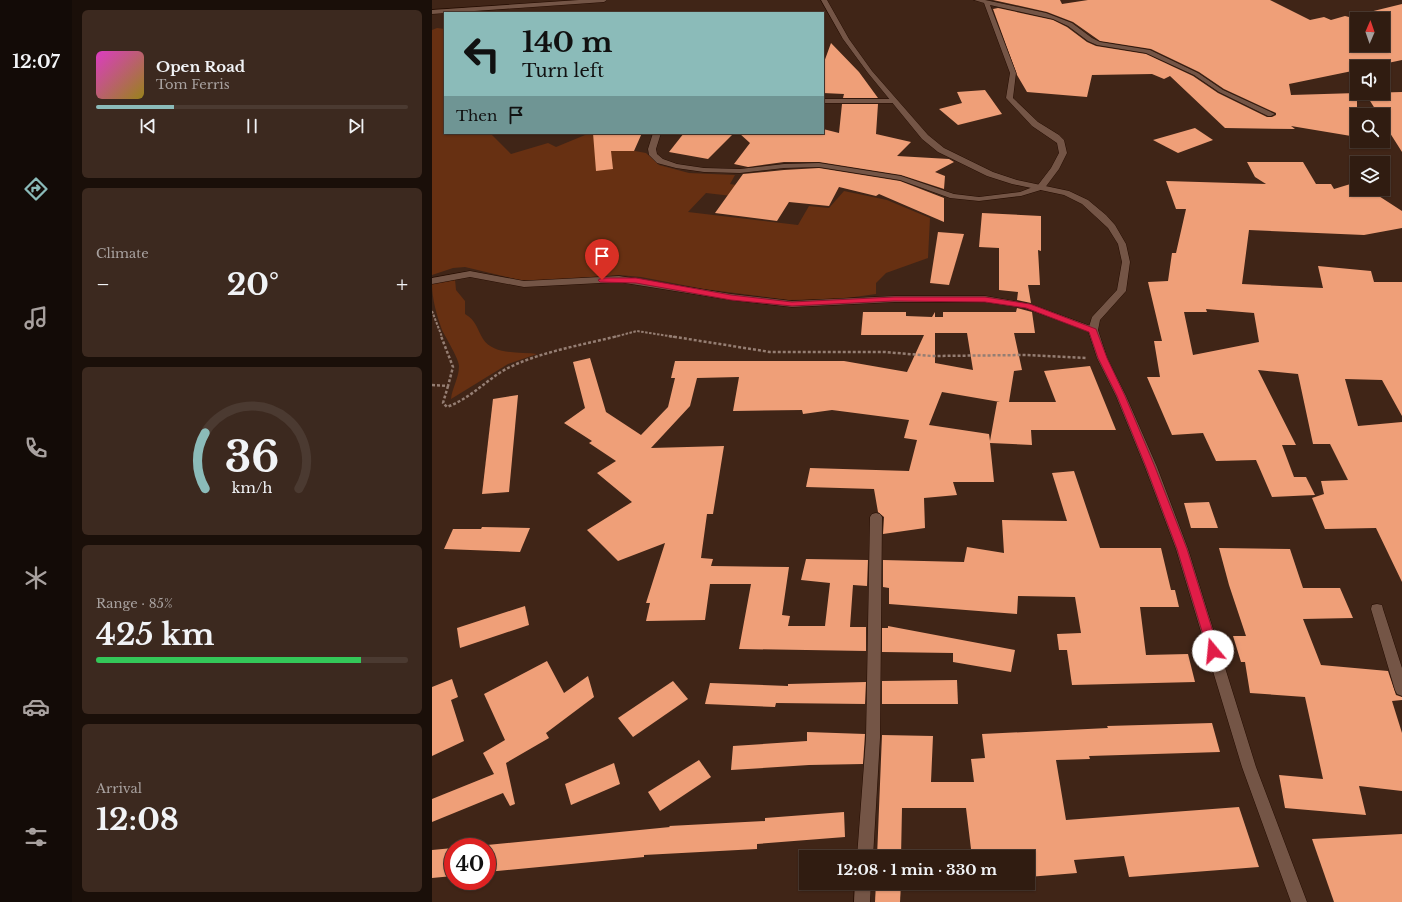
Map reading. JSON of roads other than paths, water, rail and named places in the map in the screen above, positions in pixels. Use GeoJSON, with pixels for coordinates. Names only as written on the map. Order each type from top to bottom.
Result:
{"type":"FeatureCollection","features":[{"type":"Feature","properties":{"kind":"street"},"geometry":{"type":"LineString","coordinates":[[432,12],[604,0]]}},
{"type":"Feature","properties":{"kind":"street"},"geometry":{"type":"LineString","coordinates":[[824,0],[846,39],[925,138],[941,150],[990,174],[1015,182],[1066,193],[1085,202],[1103,217],[1112,227],[1122,244],[1126,262],[1121,292],[1095,319],[1093,330],[1102,358],[1121,396],[1151,467],[1182,549],[1249,767],[1299,902]]}},
{"type":"Feature","properties":{"kind":"street"},"geometry":{"type":"LineString","coordinates":[[977,0],[1052,17],[1067,23],[1092,42],[1148,51],[1196,74],[1221,91],[1271,114]]}},
{"type":"Feature","properties":{"kind":"street"},"geometry":{"type":"LineString","coordinates":[[656,134],[652,149],[653,155],[660,161],[690,169],[740,171],[784,166],[819,165],[901,178],[953,196],[979,199],[1021,194],[1042,187],[1064,153],[1061,142],[1036,124],[1009,98],[1013,73],[986,2]]}},
{"type":"Feature","properties":{"kind":"street"},"geometry":{"type":"LineString","coordinates":[[824,101],[894,101]]}},
{"type":"Feature","properties":{"kind":"street"},"geometry":{"type":"LineString","coordinates":[[432,281],[447,277],[470,274],[524,284],[619,279],[731,297],[792,304],[894,299],[985,299],[1028,306],[1093,330]]}},
{"type":"Feature","properties":{"kind":"street"},"geometry":{"type":"LineString","coordinates":[[865,850],[873,738],[876,517]]}},
{"type":"Feature","properties":{"kind":"street"},"geometry":{"type":"LineString","coordinates":[[1377,609],[1402,690]]}},
{"type":"Feature","properties":{"kind":"street"},"geometry":{"type":"LineString","coordinates":[[862,902],[863,890]]}}]}
